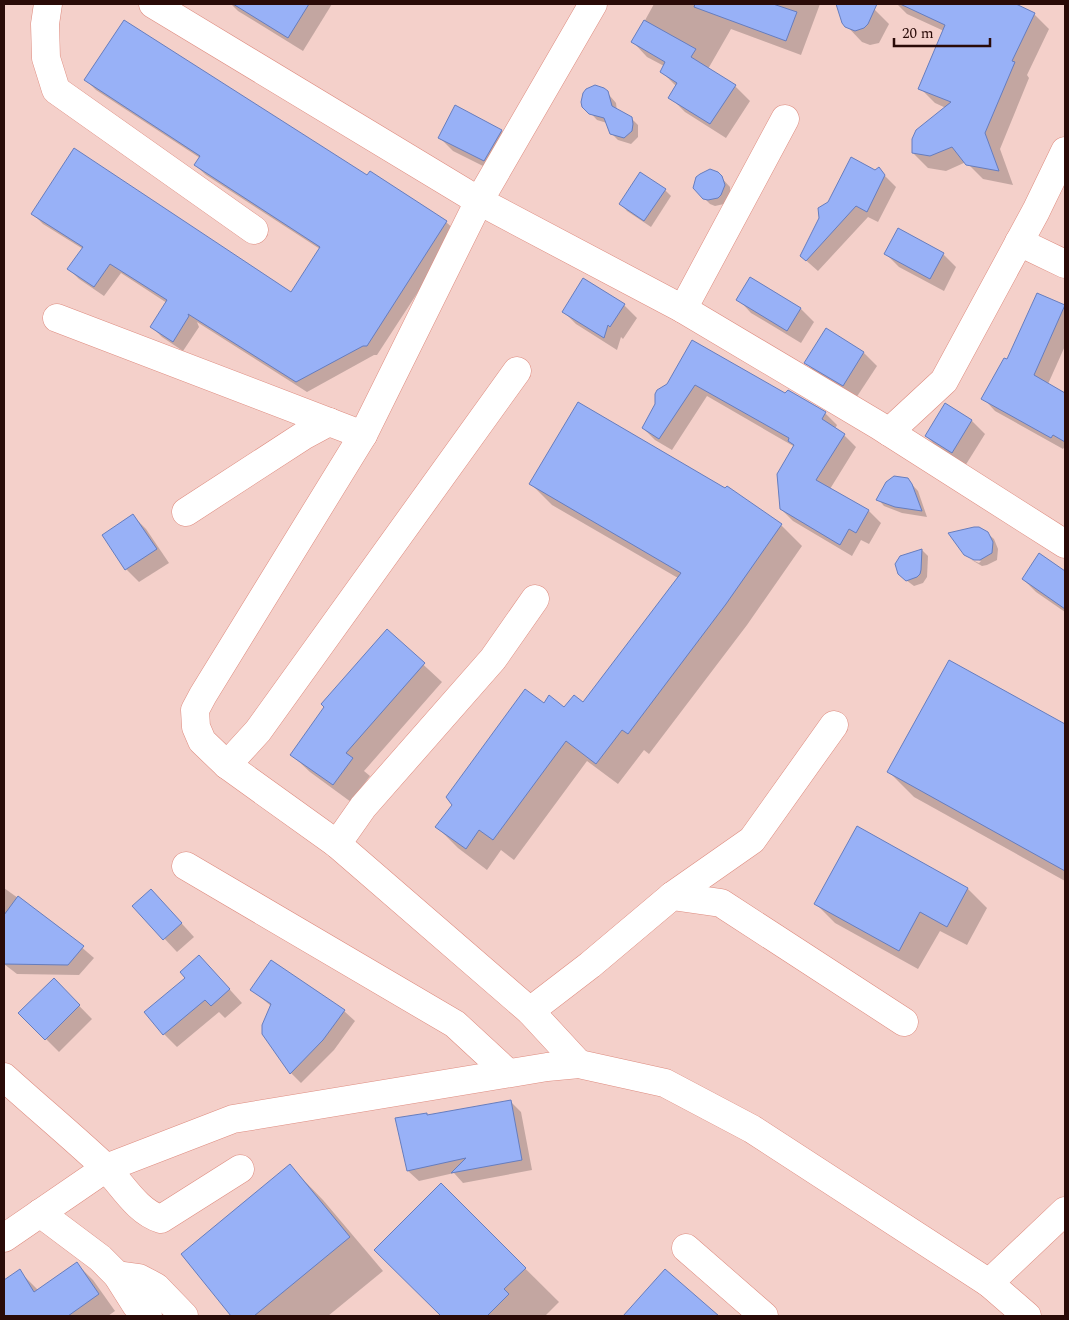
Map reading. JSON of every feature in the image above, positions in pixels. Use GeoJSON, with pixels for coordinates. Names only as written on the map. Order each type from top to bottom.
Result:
{"type":"FeatureCollection","features":[{"type":"Feature","properties":{"kind":"street"},"geometry":{"type":"LineString","coordinates":[[48,4],[45,24],[46,58],[56,90],[254,230]]}},
{"type":"Feature","properties":{"kind":"street"},"geometry":{"type":"LineString","coordinates":[[153,4],[479,201],[684,310],[888,432],[1065,544]]}},
{"type":"Feature","properties":{"kind":"street"},"geometry":{"type":"LineString","coordinates":[[579,1064],[530,1011],[337,844],[227,765],[202,741],[196,727],[195,710],[363,435],[479,201],[593,4]]}},
{"type":"Feature","properties":{"kind":"street"},"geometry":{"type":"LineString","coordinates":[[684,310],[784,119]]}},
{"type":"Feature","properties":{"kind":"street"},"geometry":{"type":"LineString","coordinates":[[888,432],[944,381],[1019,242],[1065,151]]}},
{"type":"Feature","properties":{"kind":"street"},"geometry":{"type":"LineString","coordinates":[[1019,242],[1065,264]]}},
{"type":"Feature","properties":{"kind":"street"},"geometry":{"type":"LineString","coordinates":[[57,318],[363,435]]}},
{"type":"Feature","properties":{"kind":"street"},"geometry":{"type":"LineString","coordinates":[[227,765],[258,731],[518,371]]}},
{"type":"Feature","properties":{"kind":"street"},"geometry":{"type":"LineString","coordinates":[[186,512],[302,436],[329,422]]}},
{"type":"Feature","properties":{"kind":"street"},"geometry":{"type":"LineString","coordinates":[[337,844],[364,807],[493,659],[535,599]]}},
{"type":"Feature","properties":{"kind":"street"},"geometry":{"type":"LineString","coordinates":[[530,1011],[590,965],[672,896],[752,840],[834,725]]}},
{"type":"Feature","properties":{"kind":"street"},"geometry":{"type":"LineString","coordinates":[[186,866],[455,1024],[508,1073]]}},
{"type":"Feature","properties":{"kind":"street"},"geometry":{"type":"LineString","coordinates":[[672,896],[721,903],[904,1022]]}},
{"type":"Feature","properties":{"kind":"street"},"geometry":{"type":"LineString","coordinates":[[4,1238],[106,1168],[233,1119],[508,1073],[579,1064],[665,1083],[752,1129],[989,1283],[1027,1316]]}},
{"type":"Feature","properties":{"kind":"street"},"geometry":{"type":"LineString","coordinates":[[4,1077],[106,1168],[142,1208],[155,1217],[161,1219],[240,1169]]}},
{"type":"Feature","properties":{"kind":"street"},"geometry":{"type":"LineString","coordinates":[[989,1283],[1065,1211]]}},
{"type":"Feature","properties":{"kind":"street"},"geometry":{"type":"LineString","coordinates":[[40,1213],[100,1258],[117,1275],[136,1304],[148,1316]]}},
{"type":"Feature","properties":{"kind":"street"},"geometry":{"type":"LineString","coordinates":[[686,1248],[764,1316]]}},
{"type":"Feature","properties":{"kind":"street"},"geometry":{"type":"LineString","coordinates":[[117,1275],[140,1278],[156,1287],[184,1316]]}},
{"type":"Feature","properties":{"kind":"building"},"geometry":{"type":"Polygon","coordinates":[[[233,4],[309,4],[288,38],[233,4]]]}},
{"type":"Feature","properties":{"kind":"building"},"geometry":{"type":"Polygon","coordinates":[[[695,4],[773,4],[797,12],[786,41],[694,7],[695,4]]]}},
{"type":"Feature","properties":{"kind":"building"},"geometry":{"type":"Polygon","coordinates":[[[836,4],[877,4],[868,24],[864,28],[855,31],[845,27],[842,23],[836,4]]]}},
{"type":"Feature","properties":{"kind":"building"},"geometry":{"type":"Polygon","coordinates":[[[900,4],[1016,4],[1035,13],[1012,61],[1015,62],[985,133],[999,171],[966,165],[952,147],[930,156],[912,153],[912,139],[916,130],[951,102],[918,89],[945,25],[900,4]]]}},
{"type":"Feature","properties":{"kind":"building"},"geometry":{"type":"Polygon","coordinates":[[[124,20],[367,175],[370,171],[447,221],[367,346],[363,346],[296,382],[188,314],[189,316],[173,342],[150,327],[167,300],[110,264],[94,287],[67,269],[83,247],[31,214],[74,148],[291,292],[320,247],[194,165],[200,156],[84,80],[124,20]]]}},
{"type":"Feature","properties":{"kind":"building"},"geometry":{"type":"Polygon","coordinates":[[[644,20],[696,49],[691,57],[736,85],[710,124],[668,98],[677,83],[660,72],[665,62],[631,42],[644,20]]]}},
{"type":"Feature","properties":{"kind":"building"},"geometry":{"type":"Polygon","coordinates":[[[595,85],[608,91],[612,106],[632,117],[632,131],[624,138],[610,134],[604,118],[589,114],[582,107],[583,93],[586,89],[595,85]]]}},
{"type":"Feature","properties":{"kind":"building"},"geometry":{"type":"Polygon","coordinates":[[[455,105],[502,130],[484,161],[438,138],[455,105]]]}},
{"type":"Feature","properties":{"kind":"building"},"geometry":{"type":"Polygon","coordinates":[[[851,157],[875,170],[879,167],[885,175],[867,212],[856,206],[806,261],[800,256],[819,218],[818,208],[828,202],[851,157]]]}},
{"type":"Feature","properties":{"kind":"building"},"geometry":{"type":"Polygon","coordinates":[[[710,169],[722,176],[725,185],[718,198],[708,200],[703,199],[693,188],[696,177],[710,169]]]}},
{"type":"Feature","properties":{"kind":"building"},"geometry":{"type":"Polygon","coordinates":[[[640,172],[666,189],[644,221],[619,204],[640,172]]]}},
{"type":"Feature","properties":{"kind":"building"},"geometry":{"type":"Polygon","coordinates":[[[898,228],[944,253],[930,279],[884,254],[898,228]]]}},
{"type":"Feature","properties":{"kind":"building"},"geometry":{"type":"Polygon","coordinates":[[[750,277],[801,308],[787,331],[736,300],[750,277]]]}},
{"type":"Feature","properties":{"kind":"building"},"geometry":{"type":"Polygon","coordinates":[[[583,278],[625,304],[610,327],[608,325],[604,338],[562,312],[583,278]]]}},
{"type":"Feature","properties":{"kind":"building"},"geometry":{"type":"Polygon","coordinates":[[[1037,293],[1065,305],[1034,375],[1065,393],[1065,442],[1053,435],[1051,438],[981,399],[1004,358],[1007,359],[1037,293]]]}},
{"type":"Feature","properties":{"kind":"building"},"geometry":{"type":"Polygon","coordinates":[[[826,328],[864,352],[843,386],[804,363],[826,328]]]}},
{"type":"Feature","properties":{"kind":"building"},"geometry":{"type":"Polygon","coordinates":[[[692,340],[785,393],[788,390],[826,412],[822,419],[845,434],[816,480],[869,510],[856,533],[849,529],[840,545],[780,509],[777,474],[794,445],[788,441],[789,438],[695,385],[659,439],[642,428],[655,404],[657,390],[667,384],[692,340]]]}},
{"type":"Feature","properties":{"kind":"building"},"geometry":{"type":"Polygon","coordinates":[[[578,402],[725,488],[727,486],[782,524],[726,604],[628,734],[622,730],[596,764],[566,741],[493,840],[479,830],[466,849],[435,827],[452,805],[446,797],[525,689],[544,703],[549,695],[564,707],[574,695],[583,702],[681,573],[529,484],[578,402]]]}},
{"type":"Feature","properties":{"kind":"building"},"geometry":{"type":"Polygon","coordinates":[[[945,403],[972,420],[952,453],[925,436],[945,403]]]}},
{"type":"Feature","properties":{"kind":"building"},"geometry":{"type":"Polygon","coordinates":[[[894,476],[908,478],[922,511],[895,507],[876,500],[886,482],[894,476]]]}},
{"type":"Feature","properties":{"kind":"building"},"geometry":{"type":"Polygon","coordinates":[[[133,514],[157,549],[125,570],[102,535],[133,514]]]}},
{"type":"Feature","properties":{"kind":"building"},"geometry":{"type":"Polygon","coordinates":[[[979,527],[988,532],[993,542],[992,553],[980,560],[974,560],[964,555],[948,533],[979,527]]]}},
{"type":"Feature","properties":{"kind":"building"},"geometry":{"type":"Polygon","coordinates":[[[922,549],[920,574],[906,581],[898,574],[895,564],[900,556],[922,549]]]}},
{"type":"Feature","properties":{"kind":"building"},"geometry":{"type":"Polygon","coordinates":[[[1039,553],[1065,571],[1065,609],[1022,579],[1039,553]]]}},
{"type":"Feature","properties":{"kind":"building"},"geometry":{"type":"Polygon","coordinates":[[[387,629],[425,663],[346,753],[353,758],[333,785],[290,755],[324,707],[321,704],[387,629]]]}},
{"type":"Feature","properties":{"kind":"building"},"geometry":{"type":"Polygon","coordinates":[[[949,660],[1065,724],[1065,871],[887,772],[949,660]]]}},
{"type":"Feature","properties":{"kind":"building"},"geometry":{"type":"Polygon","coordinates":[[[857,826],[968,888],[947,927],[920,912],[899,951],[814,904],[857,826]]]}},
{"type":"Feature","properties":{"kind":"building"},"geometry":{"type":"Polygon","coordinates":[[[151,889],[182,923],[163,940],[132,906],[151,889]]]}},
{"type":"Feature","properties":{"kind":"building"},"geometry":{"type":"Polygon","coordinates":[[[18,896],[84,946],[68,965],[4,964],[4,915],[18,896]]]}},
{"type":"Feature","properties":{"kind":"building"},"geometry":{"type":"Polygon","coordinates":[[[199,955],[230,989],[211,1006],[205,1000],[163,1035],[144,1012],[185,978],[180,972],[199,955]]]}},
{"type":"Feature","properties":{"kind":"building"},"geometry":{"type":"Polygon","coordinates":[[[271,960],[345,1010],[323,1040],[290,1074],[262,1034],[262,1025],[271,1004],[250,990],[271,960]]]}},
{"type":"Feature","properties":{"kind":"building"},"geometry":{"type":"Polygon","coordinates":[[[54,978],[80,1005],[45,1040],[18,1013],[54,978]]]}},
{"type":"Feature","properties":{"kind":"building"},"geometry":{"type":"Polygon","coordinates":[[[511,1100],[522,1160],[451,1173],[466,1158],[407,1171],[395,1118],[427,1113],[427,1115],[511,1100]]]}},
{"type":"Feature","properties":{"kind":"building"},"geometry":{"type":"Polygon","coordinates":[[[290,1164],[350,1237],[254,1316],[231,1316],[181,1254],[290,1164]]]}},
{"type":"Feature","properties":{"kind":"building"},"geometry":{"type":"Polygon","coordinates":[[[441,1183],[526,1268],[504,1289],[509,1294],[487,1316],[441,1316],[374,1250],[441,1183]]]}},
{"type":"Feature","properties":{"kind":"building"},"geometry":{"type":"Polygon","coordinates":[[[77,1262],[99,1294],[68,1316],[4,1316],[4,1280],[20,1269],[34,1292],[77,1262]]]}},
{"type":"Feature","properties":{"kind":"building"},"geometry":{"type":"Polygon","coordinates":[[[665,1269],[719,1316],[623,1316],[665,1269]]]}}]}
